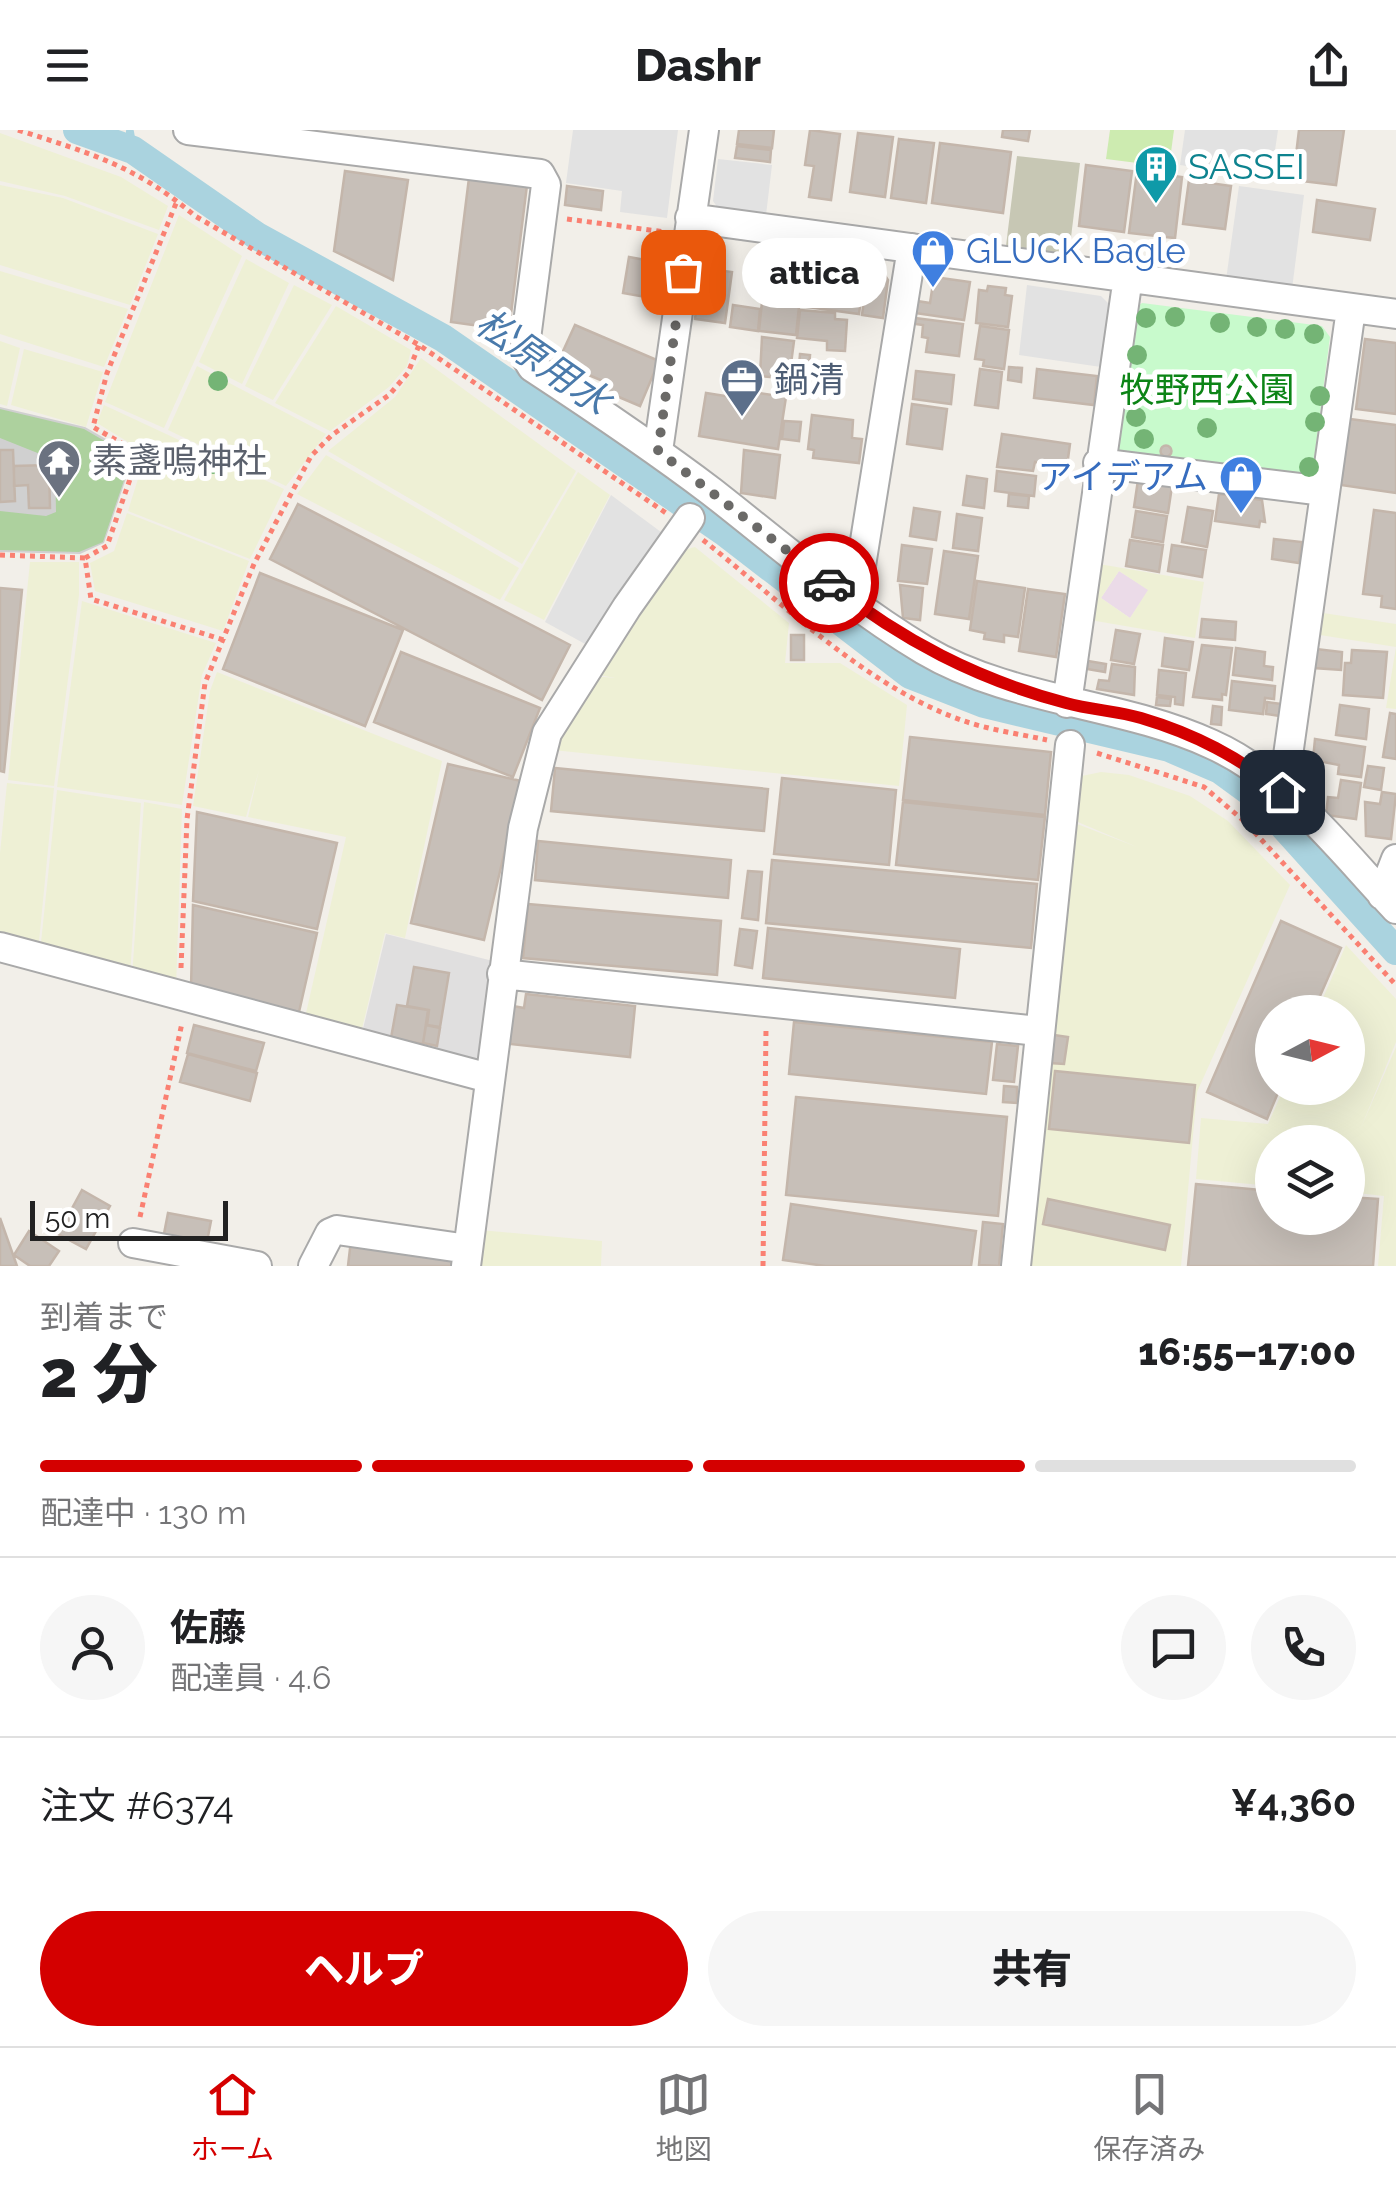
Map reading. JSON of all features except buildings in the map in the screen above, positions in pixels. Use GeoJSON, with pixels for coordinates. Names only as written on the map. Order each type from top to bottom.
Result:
{"type":"FeatureCollection","features":[{"type":"Feature","properties":{"kind":"street"},"geometry":{"type":"LineString","coordinates":[[188,130],[540,174],[546,185],[539,215],[527,361],[658,451],[698,510],[855,603],[927,652],[1066,703],[1140,718],[1211,743],[1245,762],[1282,792],[1389,902]]}},
{"type":"Feature","properties":{"kind":"street"},"geometry":{"type":"LineString","coordinates":[[658,451],[704,130]]}},
{"type":"Feature","properties":{"kind":"street"},"geometry":{"type":"LineString","coordinates":[[689,227],[912,248],[1396,314]]}},
{"type":"Feature","properties":{"kind":"street"},"geometry":{"type":"LineString","coordinates":[[855,603],[912,248]]}},
{"type":"Feature","properties":{"kind":"street"},"geometry":{"type":"LineString","coordinates":[[1066,703],[1128,277]]}},
{"type":"Feature","properties":{"kind":"street"},"geometry":{"type":"LineString","coordinates":[[1282,792],[1350,308]]}},
{"type":"Feature","properties":{"kind":"street"},"geometry":{"type":"LineString","coordinates":[[1098,463],[1324,491]]}},
{"type":"Feature","properties":{"kind":"street"},"geometry":{"type":"LineString","coordinates":[[314,1266],[330,1232],[337,1230],[467,1258],[523,828],[547,733],[627,606],[698,510]]}},
{"type":"Feature","properties":{"kind":"street"},"geometry":{"type":"LineString","coordinates":[[1016,1266],[1070,745]]}},
{"type":"Feature","properties":{"kind":"street"},"geometry":{"type":"LineString","coordinates":[[1389,902],[1396,859]]}},
{"type":"Feature","properties":{"kind":"street"},"geometry":{"type":"LineString","coordinates":[[0,947],[489,1078]]}},
{"type":"Feature","properties":{"kind":"street"},"geometry":{"type":"LineString","coordinates":[[502,974],[1038,1030]]}},
{"type":"Feature","properties":{"kind":"street"},"geometry":{"type":"LineString","coordinates":[[134,1243],[258,1266]]}},
{"type":"Feature","properties":{"kind":"path"},"geometry":{"type":"LineString","coordinates":[[18,130],[114,161],[164,187],[268,260],[698,510],[850,656],[910,696],[964,720],[1159,769],[1204,787],[1244,821],[1396,985]]}},
{"type":"Feature","properties":{"kind":"path"},"geometry":{"type":"LineString","coordinates":[[0,555],[85,558],[107,546],[138,453],[93,427],[107,373],[178,200]]}},
{"type":"Feature","properties":{"kind":"path"},"geometry":{"type":"LineString","coordinates":[[539,215],[689,227]]}},
{"type":"Feature","properties":{"kind":"path"},"geometry":{"type":"LineString","coordinates":[[134,1243],[187,998],[180,974],[186,819],[206,682],[254,564],[312,456],[332,435],[389,395],[408,374],[419,345]]}},
{"type":"Feature","properties":{"kind":"path"},"geometry":{"type":"LineString","coordinates":[[85,558],[91,599],[224,640]]}},
{"type":"Feature","properties":{"kind":"path"},"geometry":{"type":"LineString","coordinates":[[763,1266],[766,1003]]}},
{"type":"Feature","properties":{"kind":"shaded area"},"geometry":{"type":"Polygon","coordinates":[[[573,130],[678,130],[667,218],[620,212],[622,191],[566,183],[573,130]]]}},
{"type":"Feature","properties":{"kind":"shaded area"},"geometry":{"type":"Polygon","coordinates":[[[1185,130],[1278,130],[1271,178],[1180,165],[1185,130]]]}},
{"type":"Feature","properties":{"kind":"shaded area"},"geometry":{"type":"Polygon","coordinates":[[[0,133],[121,177],[168,206],[159,230],[65,196],[0,181],[0,133]]]}},
{"type":"Feature","properties":{"kind":"shaded area"},"geometry":{"type":"Polygon","coordinates":[[[1017,156],[1080,163],[1069,254],[1006,246],[1017,156]]]}},
{"type":"Feature","properties":{"kind":"shaded area"},"geometry":{"type":"Polygon","coordinates":[[[718,159],[772,165],[766,215],[720,211],[713,201],[718,159]]]}},
{"type":"Feature","properties":{"kind":"shaded area"},"geometry":{"type":"Polygon","coordinates":[[[0,185],[63,198],[158,234],[130,305],[0,265],[0,185]]]}},
{"type":"Feature","properties":{"kind":"shaded area"},"geometry":{"type":"Polygon","coordinates":[[[1239,186],[1304,195],[1292,289],[1226,280],[1239,186]]]}},
{"type":"Feature","properties":{"kind":"shaded area"},"geometry":{"type":"Polygon","coordinates":[[[179,215],[242,256],[164,428],[105,402],[179,215]]]}},
{"type":"Feature","properties":{"kind":"shaded area"},"geometry":{"type":"Polygon","coordinates":[[[246,259],[289,283],[242,384],[199,362],[246,259]]]}},
{"type":"Feature","properties":{"kind":"shaded area"},"geometry":{"type":"Polygon","coordinates":[[[0,271],[128,309],[104,367],[0,334],[0,271]]]}},
{"type":"Feature","properties":{"kind":"shaded area"},"geometry":{"type":"Polygon","coordinates":[[[294,285],[332,305],[273,400],[245,386],[294,285]]]}},
{"type":"Feature","properties":{"kind":"shaded area"},"geometry":{"type":"Polygon","coordinates":[[[1027,285],[1101,296],[1111,306],[1101,367],[1019,355],[1027,285]]]}},
{"type":"Feature","properties":{"kind":"shaded area"},"geometry":{"type":"Polygon","coordinates":[[[336,306],[411,350],[407,366],[389,387],[330,431],[275,403],[336,306]]]}},
{"type":"Feature","properties":{"kind":"shaded area"},"geometry":{"type":"Polygon","coordinates":[[[0,341],[20,348],[7,406],[0,404],[0,341]]]}},
{"type":"Feature","properties":{"kind":"shaded area"},"geometry":{"type":"Polygon","coordinates":[[[24,349],[103,372],[86,427],[11,405],[24,349]]]}},
{"type":"Feature","properties":{"kind":"shaded area"},"geometry":{"type":"Polygon","coordinates":[[[421,358],[576,471],[522,564],[328,451],[395,397],[421,358]]]}},
{"type":"Feature","properties":{"kind":"shaded area"},"geometry":{"type":"Polygon","coordinates":[[[197,366],[326,434],[286,486],[168,430],[197,366]]]}},
{"type":"Feature","properties":{"kind":"shaded area"},"geometry":{"type":"Polygon","coordinates":[[[104,405],[284,489],[250,559],[128,511],[146,453],[97,423],[104,405]]]}},
{"type":"Feature","properties":{"kind":"shaded area","name":"素盞嗚神社"},"geometry":{"type":"Polygon","coordinates":[[[0,407],[85,427],[134,455],[104,543],[80,554],[0,552],[0,407]]]}},
{"type":"Feature","properties":{"kind":"shaded area"},"geometry":{"type":"Polygon","coordinates":[[[326,455],[519,568],[500,600],[297,494],[326,455]]]}},
{"type":"Feature","properties":{"kind":"shaded area"},"geometry":{"type":"Polygon","coordinates":[[[578,472],[610,495],[544,620],[504,600],[578,472]]]}},
{"type":"Feature","properties":{"kind":"shaded area"},"geometry":{"type":"Polygon","coordinates":[[[611,495],[661,532],[587,645],[545,622],[611,495]]]}},
{"type":"Feature","properties":{"kind":"shaded area"},"geometry":{"type":"Polygon","coordinates":[[[127,513],[249,561],[223,631],[95,591],[90,563],[114,551],[127,513]]]}},
{"type":"Feature","properties":{"kind":"shaded area"},"geometry":{"type":"Polygon","coordinates":[[[695,547],[789,623],[785,663],[840,663],[907,705],[899,786],[553,750],[593,676],[615,678],[594,674],[680,551],[695,547]]]}},
{"type":"Feature","properties":{"kind":"shaded area"},"geometry":{"type":"Polygon","coordinates":[[[30,562],[79,562],[79,595],[54,786],[8,780],[30,562]]]}},
{"type":"Feature","properties":{"kind":"shaded area"},"geometry":{"type":"Polygon","coordinates":[[[1099,564],[1204,582],[1195,638],[1090,620],[1099,564]],[[1119,571],[1101,598],[1130,618],[1148,590],[1119,571]]]}},
{"type":"Feature","properties":{"kind":"shaded area"},"geometry":{"type":"Polygon","coordinates":[[[1119,571],[1149,590],[1130,618],[1101,598],[1119,571]]]}},
{"type":"Feature","properties":{"kind":"shaded area"},"geometry":{"type":"Polygon","coordinates":[[[82,601],[216,643],[202,675],[182,805],[57,787],[82,601]]]}},
{"type":"Feature","properties":{"kind":"shaded area"},"geometry":{"type":"Polygon","coordinates":[[[1323,613],[1396,624],[1396,647],[1320,635],[1323,613]]]}},
{"type":"Feature","properties":{"kind":"shaded area"},"geometry":{"type":"Polygon","coordinates":[[[1396,647],[1396,709],[1386,708],[1396,647]]]}},
{"type":"Feature","properties":{"kind":"shaded area"},"geometry":{"type":"Polygon","coordinates":[[[217,672],[442,761],[405,938],[385,933],[360,1037],[304,1022],[346,837],[248,817],[259,770],[246,817],[193,806],[210,691],[217,672]]]}},
{"type":"Feature","properties":{"kind":"shaded area"},"geometry":{"type":"Polygon","coordinates":[[[1101,772],[1129,775],[1190,796],[1228,821],[1290,885],[1197,1092],[1181,1266],[1026,1266],[1072,822],[1137,847],[1073,820],[1077,777],[1101,772]]]}},
{"type":"Feature","properties":{"kind":"shaded area"},"geometry":{"type":"Polygon","coordinates":[[[7,783],[54,788],[38,952],[0,942],[0,853],[7,783]]]}},
{"type":"Feature","properties":{"kind":"shaded area"},"geometry":{"type":"Polygon","coordinates":[[[57,790],[141,803],[130,976],[40,952],[57,790]]]}},
{"type":"Feature","properties":{"kind":"shaded area"},"geometry":{"type":"Polygon","coordinates":[[[144,802],[182,809],[176,988],[132,977],[144,802]]]}},
{"type":"Feature","properties":{"kind":"shaded area"},"geometry":{"type":"Polygon","coordinates":[[[386,934],[493,961],[479,1069],[361,1037],[386,934]]]}},
{"type":"Feature","properties":{"kind":"shaded area"},"geometry":{"type":"Polygon","coordinates":[[[1346,945],[1396,999],[1396,1042],[1362,1125],[1255,1125],[1255,1184],[1196,1179],[1201,1118],[1268,1124],[1276,1105],[1365,1105],[1365,995],[1324,995],[1346,945]]]}},
{"type":"Feature","properties":{"kind":"shaded area"},"geometry":{"type":"Polygon","coordinates":[[[1396,1047],[1396,1266],[1378,1266],[1384,1196],[1365,1194],[1362,1125],[1396,1047]]]}},
{"type":"Feature","properties":{"kind":"shaded area"},"geometry":{"type":"Polygon","coordinates":[[[480,1230],[602,1241],[601,1266],[477,1266],[480,1230]]]}},
{"type":"Feature","properties":{"kind":"green space"},"geometry":{"type":"Polygon","coordinates":[[[1110,130],[1174,130],[1169,167],[1106,159],[1110,130]]]}},
{"type":"Feature","properties":{"kind":"green space","name":"牧野西公園"},"geometry":{"type":"Polygon","coordinates":[[[1142,303],[1322,326],[1330,337],[1312,475],[1303,481],[1122,459],[1114,448],[1135,308],[1142,303]]]}},
{"type":"Feature","properties":{"kind":"green space","name":"素盞嗚神社"},"geometry":{"type":"Polygon","coordinates":[[[0,409],[84,429],[132,457],[103,542],[79,552],[0,550],[0,511],[46,516],[56,512],[55,460],[0,438],[0,409]]]}},
{"type":"Feature","properties":{"kind":"waterway","name":"松原用水"},"geometry":{"type":"LineString","coordinates":[[77,130],[133,150],[257,236],[443,338],[724,532],[910,675],[984,704],[1169,748],[1220,770],[1257,797],[1396,951]]}},
{"type":"Feature","properties":{"kind":"waterway"},"geometry":{"type":"LineString","coordinates":[[130,132],[133,150]]}},
{"type":"Feature","properties":{"kind":"way so far"},"geometry":{"type":"LineString","coordinates":[[683,272],[658,451],[829,583]]}},
{"type":"Feature","properties":{"kind":"place","name":"SASSEI"},"geometry":{"type":"Point","coordinates":[1156,205]}},
{"type":"Feature","properties":{"kind":"place","name":"attica"},"geometry":{"type":"Point","coordinates":[683,272]}},
{"type":"Feature","properties":{"kind":"place","name":"GLUCK Bagle"},"geometry":{"type":"Point","coordinates":[933,289]}},
{"type":"Feature","properties":{"kind":"place","name":"鍋清"},"geometry":{"type":"Point","coordinates":[742,418]}},
{"type":"Feature","properties":{"kind":"place","name":"素盞嗚神社"},"geometry":{"type":"Point","coordinates":[59,499]}},
{"type":"Feature","properties":{"kind":"place","name":"アイデアム"},"geometry":{"type":"Point","coordinates":[1241,515]}},
{"type":"Feature","properties":{"kind":"route"},"geometry":{"type":"LineString","coordinates":[[829,583],[927,652],[1066,703],[1140,718],[1211,743],[1245,762],[1282,792]]}}]}
